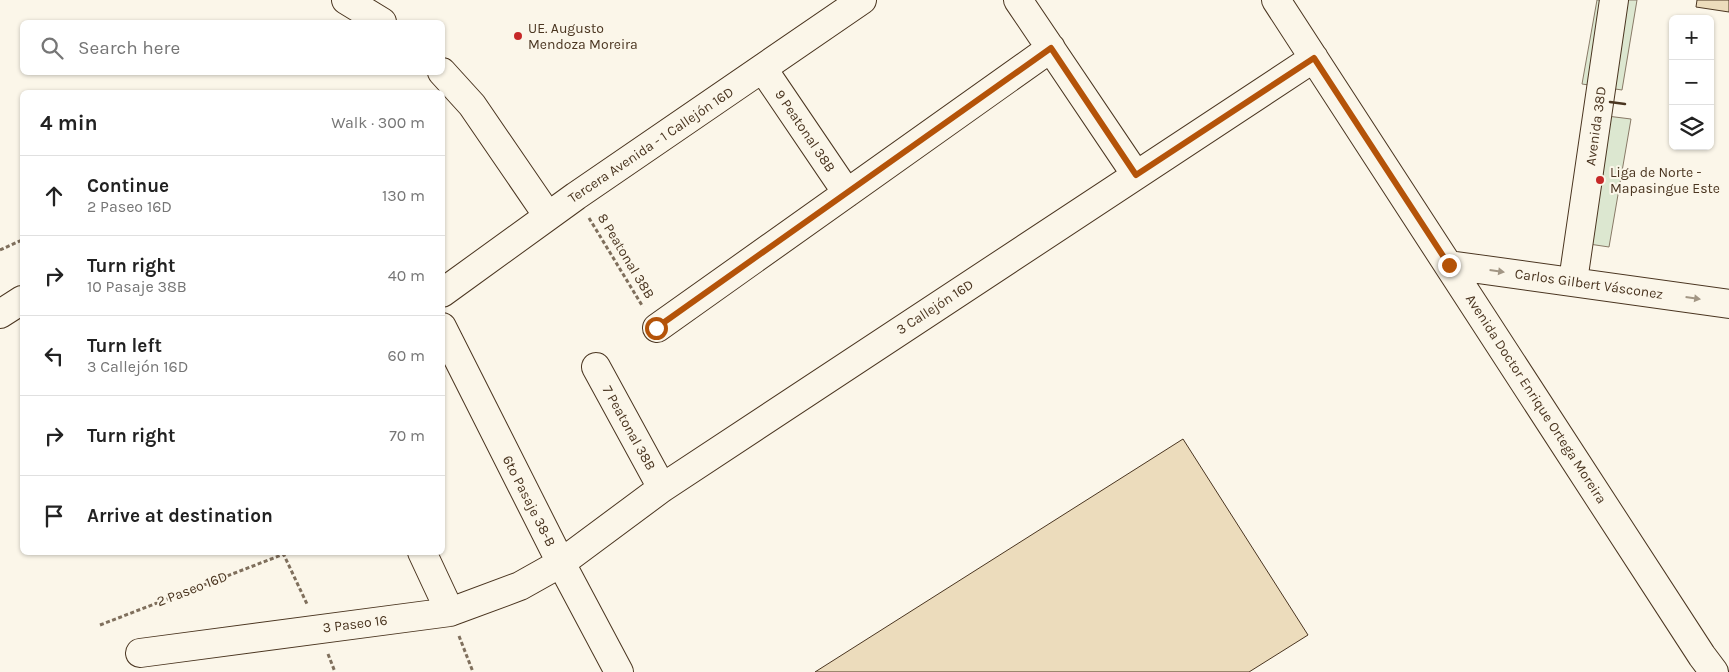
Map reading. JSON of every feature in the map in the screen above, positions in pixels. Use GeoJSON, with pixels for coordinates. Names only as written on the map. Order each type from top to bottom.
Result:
{"type":"FeatureCollection","features":[{"type":"Feature","properties":{"kind":"street"},"geometry":{"type":"LineString","coordinates":[[346,0],[379,20]]}},
{"type":"Feature","properties":{"kind":"street","name":"Tercera Avenida - 1 Callejón 16D"},"geometry":{"type":"LineString","coordinates":[[445,291],[576,196],[862,0]]}},
{"type":"Feature","properties":{"kind":"street"},"geometry":{"type":"LineString","coordinates":[[1018,0],[1136,175]]}},
{"type":"Feature","properties":{"kind":"street","name":"Avenida Doctor Enrique Ortega Moreira"},"geometry":{"type":"LineString","coordinates":[[1276,0],[1708,664]]}},
{"type":"Feature","properties":{"kind":"street","name":"Avenida 38D"},"geometry":{"type":"LineString","coordinates":[[1574,282],[1614,0]]}},
{"type":"Feature","properties":{"kind":"street"},"geometry":{"type":"LineString","coordinates":[[656,328],[1051,48]]}},
{"type":"Feature","properties":{"kind":"street","name":"3 Callejón 16D"},"geometry":{"type":"LineString","coordinates":[[561,563],[662,488],[1314,58]]}},
{"type":"Feature","properties":{"kind":"street","name":"9 Peatonal 38B"},"geometry":{"type":"LineString","coordinates":[[763,69],[847,193]]}},
{"type":"Feature","properties":{"kind":"street"},"geometry":{"type":"LineString","coordinates":[[445,75],[472,105],[548,216]]}},
{"type":"Feature","properties":{"kind":"street","name":"Carlos Gilbert Vásconez"},"geometry":{"type":"LineString","coordinates":[[1449,265],[1729,304]]}},
{"type":"Feature","properties":{"kind":"street"},"geometry":{"type":"LineString","coordinates":[[0,314],[20,301]]}},
{"type":"Feature","properties":{"kind":"street","name":"6to Pasaje 38-B"},"geometry":{"type":"LineString","coordinates":[[445,333],[561,563],[619,672]]}},
{"type":"Feature","properties":{"kind":"street","name":"7 Peatonal 38B"},"geometry":{"type":"LineString","coordinates":[[596,367],[662,488]]}},
{"type":"Feature","properties":{"kind":"street"},"geometry":{"type":"LineString","coordinates":[[423,555],[450,612]]}},
{"type":"Feature","properties":{"kind":"street","name":"3 Paseo 16"},"geometry":{"type":"LineString","coordinates":[[140,653],[450,612],[520,586],[561,563]]}},
{"type":"Feature","properties":{"kind":"street"},"geometry":{"type":"LineString","coordinates":[[1708,664],[1729,660]]}},
{"type":"Feature","properties":{"kind":"path","name":"8 Peatonal 38B"},"geometry":{"type":"LineString","coordinates":[[576,196],[656,328]]}},
{"type":"Feature","properties":{"kind":"path"},"geometry":{"type":"LineString","coordinates":[[0,250],[20,241]]}},
{"type":"Feature","properties":{"kind":"path","name":"2 Paseo 16D"},"geometry":{"type":"LineString","coordinates":[[100,625],[278,555]]}},
{"type":"Feature","properties":{"kind":"path"},"geometry":{"type":"LineString","coordinates":[[284,555],[294,578]]}},
{"type":"Feature","properties":{"kind":"path"},"geometry":{"type":"LineString","coordinates":[[450,612],[473,672]]}},
{"type":"Feature","properties":{"kind":"green space"},"geometry":{"type":"Polygon","coordinates":[[[1597,0],[1637,0],[1622,90],[1582,84],[1597,0]]]}},
{"type":"Feature","properties":{"kind":"green space","name":"Liga de Norte - Mapasingue Este"},"geometry":{"type":"Polygon","coordinates":[[[1591,114],[1631,119],[1609,247],[1569,241],[1591,114]]]}},
{"type":"Feature","properties":{"kind":"building"},"geometry":{"type":"Polygon","coordinates":[[[1697,0],[1729,0],[1729,12],[1696,7],[1697,0]]]}},
{"type":"Feature","properties":{"kind":"building"},"geometry":{"type":"Polygon","coordinates":[[[1183,439],[1308,635],[1249,672],[815,672],[1183,439]]]}},
{"type":"Feature","properties":{"kind":"wall"},"geometry":{"type":"LineString","coordinates":[[1610,102],[1625,104]]}},
{"type":"Feature","properties":{"kind":"place","name":"UE. Augusto Mendoza Moreira"},"geometry":{"type":"Point","coordinates":[518,36]}},
{"type":"Feature","properties":{"kind":"place","name":"Liga de Norte - Mapasingue Este"},"geometry":{"type":"Point","coordinates":[1600,180]}},
{"type":"Feature","properties":{"kind":"route"},"geometry":{"type":"LineString","coordinates":[[656,328],[1051,48],[1136,175],[1314,58],[1449,265]]}}]}
